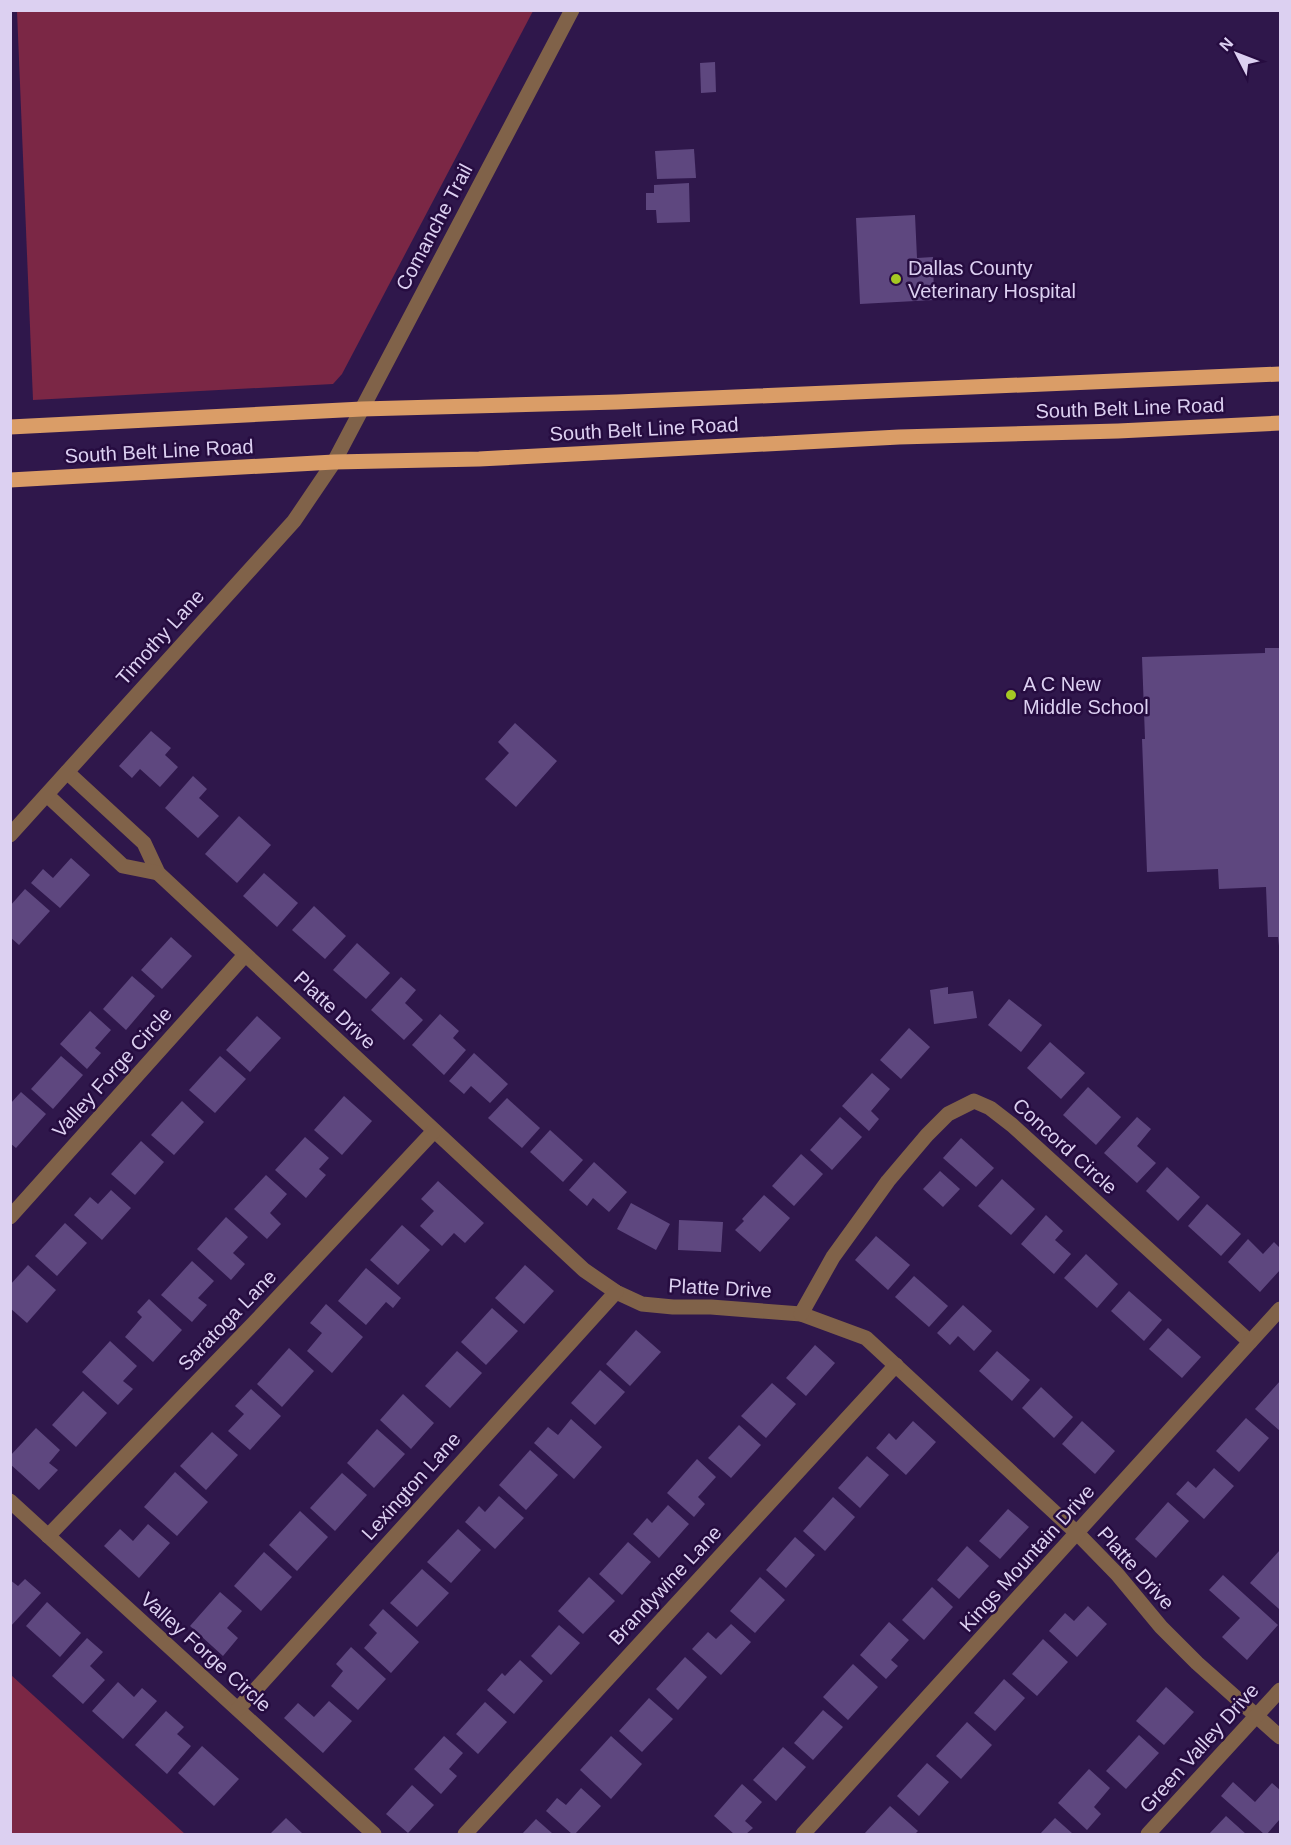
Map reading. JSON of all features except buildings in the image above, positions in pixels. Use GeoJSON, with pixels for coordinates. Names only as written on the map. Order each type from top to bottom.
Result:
{"type":"FeatureCollection","features":[{"type":"Feature","properties":{"kind":"main road","name":"South Belt Line Road"},"geometry":{"type":"LineString","coordinates":[[10,427],[362,409],[617,402],[1281,374]]}},
{"type":"Feature","properties":{"kind":"main road","name":"South Belt Line Road"},"geometry":{"type":"LineString","coordinates":[[10,480],[334,462],[479,459],[899,436],[1119,431],[1281,423]]}},
{"type":"Feature","properties":{"kind":"street","name":"Comanche Trail"},"geometry":{"type":"LineString","coordinates":[[334,462],[572,10]]}},
{"type":"Feature","properties":{"kind":"street","name":"Timothy Lane"},"geometry":{"type":"LineString","coordinates":[[10,835],[294,520],[334,462]]}},
{"type":"Feature","properties":{"kind":"street","name":"Platte Drive"},"geometry":{"type":"LineString","coordinates":[[67,772],[144,843],[158,873],[584,1269],[616,1292],[642,1304],[673,1307],[711,1306],[801,1314],[866,1338],[1078,1534],[1117,1574],[1161,1627],[1197,1663],[1281,1737]]}},
{"type":"Feature","properties":{"kind":"street"},"geometry":{"type":"LineString","coordinates":[[47,795],[123,866],[158,873]]}},
{"type":"Feature","properties":{"kind":"street","name":"Valley Forge Circle"},"geometry":{"type":"LineString","coordinates":[[10,1217],[245,955]]}},
{"type":"Feature","properties":{"kind":"street","name":"Concord Circle"},"geometry":{"type":"LineString","coordinates":[[801,1314],[833,1257],[888,1181],[948,1114],[974,1101],[990,1108],[1012,1125],[1250,1342]]}},
{"type":"Feature","properties":{"kind":"street","name":"Saratoga Lane"},"geometry":{"type":"LineString","coordinates":[[48,1536],[254,1323],[434,1131]]}},
{"type":"Feature","properties":{"kind":"street","name":"Lexington Lane"},"geometry":{"type":"LineString","coordinates":[[238,1709],[616,1292]]}},
{"type":"Feature","properties":{"kind":"street","name":"Kings Mountain Drive"},"geometry":{"type":"LineString","coordinates":[[803,1834],[1281,1309]]}},
{"type":"Feature","properties":{"kind":"street","name":"Brandywine Lane"},"geometry":{"type":"LineString","coordinates":[[465,1834],[896,1365]]}},
{"type":"Feature","properties":{"kind":"street","name":"Valley Forge Circle"},"geometry":{"type":"LineString","coordinates":[[10,1502],[374,1834]]}},
{"type":"Feature","properties":{"kind":"street","name":"Green Valley Drive"},"geometry":{"type":"LineString","coordinates":[[1148,1834],[1281,1690]]}},
{"type":"Feature","properties":{"kind":"shaded area"},"geometry":{"type":"Polygon","coordinates":[[[17,10],[533,11],[342,374],[333,384],[33,400],[17,10]]]}},
{"type":"Feature","properties":{"kind":"shaded area"},"geometry":{"type":"Polygon","coordinates":[[[11,1675],[185,1834],[11,1834],[11,1675]]]}},
{"type":"Feature","properties":{"kind":"place","name":"Dallas County Veterinary Hospital"},"geometry":{"type":"Point","coordinates":[896,279]}},
{"type":"Feature","properties":{"kind":"place","name":"A C New Middle School"},"geometry":{"type":"Point","coordinates":[1011,695]}}]}
